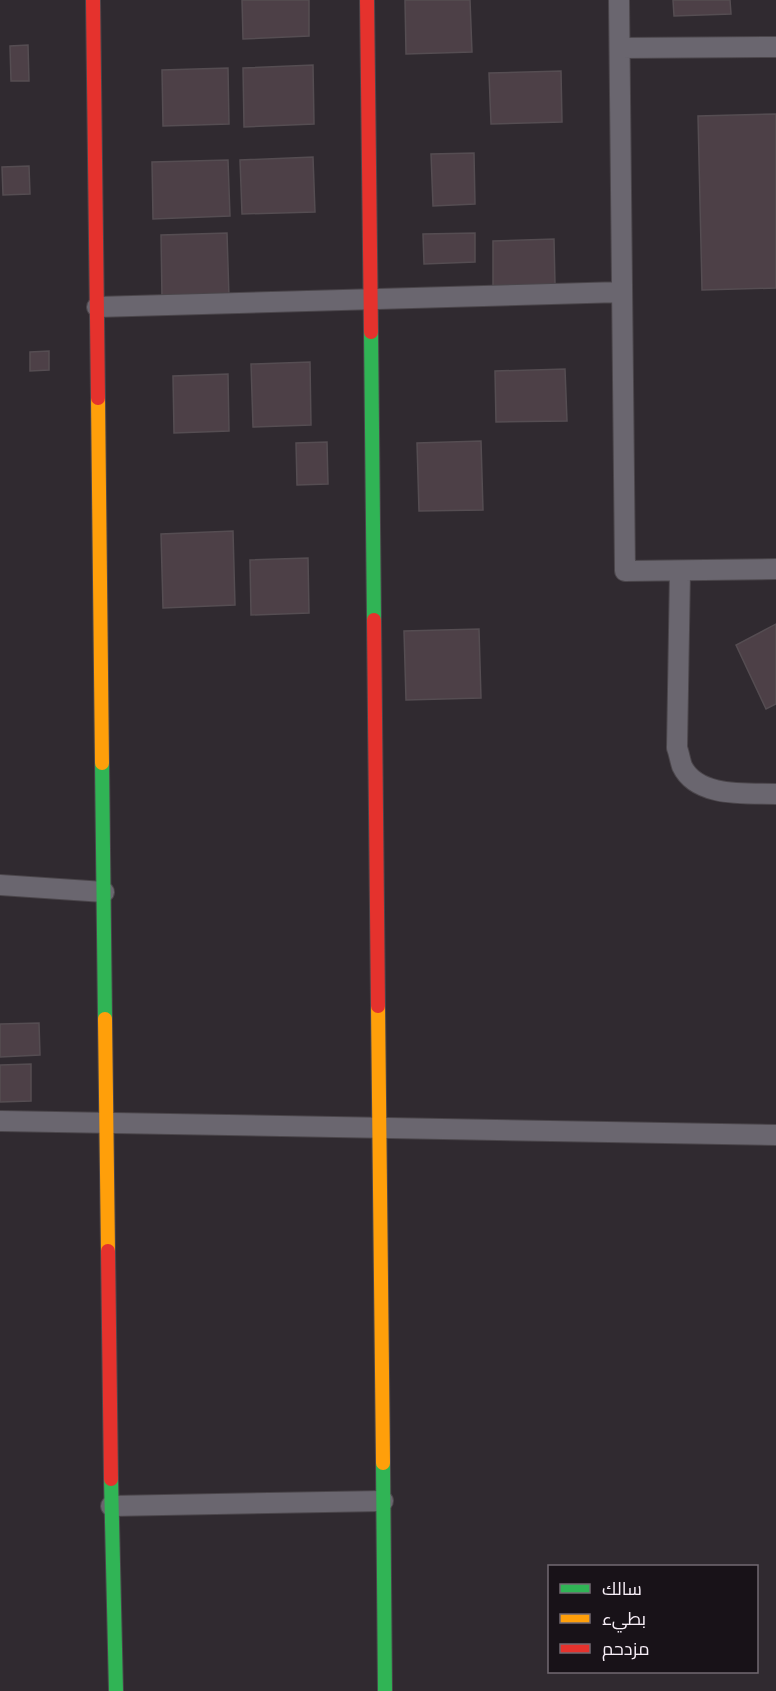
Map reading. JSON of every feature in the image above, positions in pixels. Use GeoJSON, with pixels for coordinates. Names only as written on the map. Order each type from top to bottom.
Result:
{"type":"FeatureCollection","features":[{"type":"Feature","properties":{"kind":"street"},"geometry":{"type":"LineString","coordinates":[[93,0],[111,1506],[116,1691]]}},
{"type":"Feature","properties":{"kind":"street"},"geometry":{"type":"LineString","coordinates":[[367,0],[385,1691]]}},
{"type":"Feature","properties":{"kind":"street"},"geometry":{"type":"LineString","coordinates":[[619,0],[625,571],[776,569]]}},
{"type":"Feature","properties":{"kind":"street"},"geometry":{"type":"LineString","coordinates":[[620,48],[776,47]]}},
{"type":"Feature","properties":{"kind":"street"},"geometry":{"type":"LineString","coordinates":[[97,307],[622,292]]}},
{"type":"Feature","properties":{"kind":"street"},"geometry":{"type":"LineString","coordinates":[[680,570],[677,748],[683,767],[692,778],[709,788],[776,794]]}},
{"type":"Feature","properties":{"kind":"street"},"geometry":{"type":"LineString","coordinates":[[0,885],[104,892]]}},
{"type":"Feature","properties":{"kind":"street"},"geometry":{"type":"LineString","coordinates":[[0,1121],[776,1135]]}},
{"type":"Feature","properties":{"kind":"street"},"geometry":{"type":"LineString","coordinates":[[111,1506],[383,1501]]}},
{"type":"Feature","properties":{"kind":"building"},"geometry":{"type":"Polygon","coordinates":[[[242,0],[309,0],[309,36],[243,39],[242,0]]]}},
{"type":"Feature","properties":{"kind":"building"},"geometry":{"type":"Polygon","coordinates":[[[405,0],[470,0],[472,52],[406,54],[405,0]]]}},
{"type":"Feature","properties":{"kind":"building"},"geometry":{"type":"Polygon","coordinates":[[[673,0],[730,0],[731,14],[674,16],[673,0]]]}},
{"type":"Feature","properties":{"kind":"building"},"geometry":{"type":"Polygon","coordinates":[[[28,45],[29,81],[11,81],[10,46],[28,45]]]}},
{"type":"Feature","properties":{"kind":"building"},"geometry":{"type":"Polygon","coordinates":[[[313,65],[314,124],[244,127],[243,68],[313,65]]]}},
{"type":"Feature","properties":{"kind":"building"},"geometry":{"type":"Polygon","coordinates":[[[228,68],[229,124],[163,126],[162,70],[228,68]]]}},
{"type":"Feature","properties":{"kind":"building"},"geometry":{"type":"Polygon","coordinates":[[[561,71],[562,122],[491,124],[489,73],[561,71]]]}},
{"type":"Feature","properties":{"kind":"building"},"geometry":{"type":"Polygon","coordinates":[[[776,114],[776,288],[702,290],[698,116],[776,114]]]}},
{"type":"Feature","properties":{"kind":"building"},"geometry":{"type":"Polygon","coordinates":[[[474,153],[475,204],[433,206],[431,154],[474,153]]]}},
{"type":"Feature","properties":{"kind":"building"},"geometry":{"type":"Polygon","coordinates":[[[313,157],[315,212],[242,214],[240,160],[313,157]]]}},
{"type":"Feature","properties":{"kind":"building"},"geometry":{"type":"Polygon","coordinates":[[[228,160],[230,216],[153,219],[152,162],[228,160]]]}},
{"type":"Feature","properties":{"kind":"building"},"geometry":{"type":"Polygon","coordinates":[[[29,166],[30,194],[3,195],[2,167],[29,166]]]}},
{"type":"Feature","properties":{"kind":"building"},"geometry":{"type":"Polygon","coordinates":[[[227,233],[229,297],[162,299],[161,235],[227,233]]]}},
{"type":"Feature","properties":{"kind":"building"},"geometry":{"type":"Polygon","coordinates":[[[475,233],[475,262],[424,264],[423,234],[475,233]]]}},
{"type":"Feature","properties":{"kind":"building"},"geometry":{"type":"Polygon","coordinates":[[[554,239],[555,284],[493,286],[493,241],[554,239]]]}},
{"type":"Feature","properties":{"kind":"building"},"geometry":{"type":"Polygon","coordinates":[[[49,351],[49,370],[30,371],[30,352],[49,351]]]}},
{"type":"Feature","properties":{"kind":"building"},"geometry":{"type":"Polygon","coordinates":[[[310,362],[311,425],[253,427],[251,364],[310,362]]]}},
{"type":"Feature","properties":{"kind":"building"},"geometry":{"type":"Polygon","coordinates":[[[565,369],[567,421],[496,422],[495,371],[565,369]]]}},
{"type":"Feature","properties":{"kind":"building"},"geometry":{"type":"Polygon","coordinates":[[[228,374],[229,431],[174,433],[173,376],[228,374]]]}},
{"type":"Feature","properties":{"kind":"building"},"geometry":{"type":"Polygon","coordinates":[[[481,441],[483,510],[419,511],[417,443],[481,441]]]}},
{"type":"Feature","properties":{"kind":"building"},"geometry":{"type":"Polygon","coordinates":[[[327,442],[328,484],[297,485],[296,443],[327,442]]]}},
{"type":"Feature","properties":{"kind":"building"},"geometry":{"type":"Polygon","coordinates":[[[233,531],[235,605],[163,608],[161,534],[233,531]]]}},
{"type":"Feature","properties":{"kind":"building"},"geometry":{"type":"Polygon","coordinates":[[[308,558],[309,613],[251,615],[250,560],[308,558]]]}},
{"type":"Feature","properties":{"kind":"building"},"geometry":{"type":"Polygon","coordinates":[[[776,624],[776,704],[766,709],[736,645],[776,624]]]}},
{"type":"Feature","properties":{"kind":"building"},"geometry":{"type":"Polygon","coordinates":[[[479,629],[481,698],[406,700],[404,631],[479,629]]]}},
{"type":"Feature","properties":{"kind":"building"},"geometry":{"type":"Polygon","coordinates":[[[39,1023],[40,1055],[0,1057],[0,1024],[39,1023]]]}},
{"type":"Feature","properties":{"kind":"building"},"geometry":{"type":"Polygon","coordinates":[[[31,1064],[31,1101],[0,1102],[0,1065],[31,1064]]]}},
{"type":"Feature","properties":{"kind":"traffic: fast"},"geometry":{"type":"LineString","coordinates":[[371,332],[374,620]]}},
{"type":"Feature","properties":{"kind":"traffic: fast"},"geometry":{"type":"LineString","coordinates":[[102,763],[105,1019]]}},
{"type":"Feature","properties":{"kind":"traffic: fast"},"geometry":{"type":"LineString","coordinates":[[383,1463],[385,1691]]}},
{"type":"Feature","properties":{"kind":"traffic: fast"},"geometry":{"type":"LineString","coordinates":[[111,1479],[116,1691]]}},
{"type":"Feature","properties":{"kind":"traffic: slow"},"geometry":{"type":"LineString","coordinates":[[98,398],[102,763]]}},
{"type":"Feature","properties":{"kind":"traffic: slow"},"geometry":{"type":"LineString","coordinates":[[378,1006],[383,1463]]}},
{"type":"Feature","properties":{"kind":"traffic: slow"},"geometry":{"type":"LineString","coordinates":[[105,1019],[108,1251]]}},
{"type":"Feature","properties":{"kind":"traffic: jam"},"geometry":{"type":"LineString","coordinates":[[93,0],[98,398]]}},
{"type":"Feature","properties":{"kind":"traffic: jam"},"geometry":{"type":"LineString","coordinates":[[367,0],[371,332]]}},
{"type":"Feature","properties":{"kind":"traffic: jam"},"geometry":{"type":"LineString","coordinates":[[374,620],[378,1006]]}},
{"type":"Feature","properties":{"kind":"traffic: jam"},"geometry":{"type":"LineString","coordinates":[[108,1251],[111,1479]]}}]}
